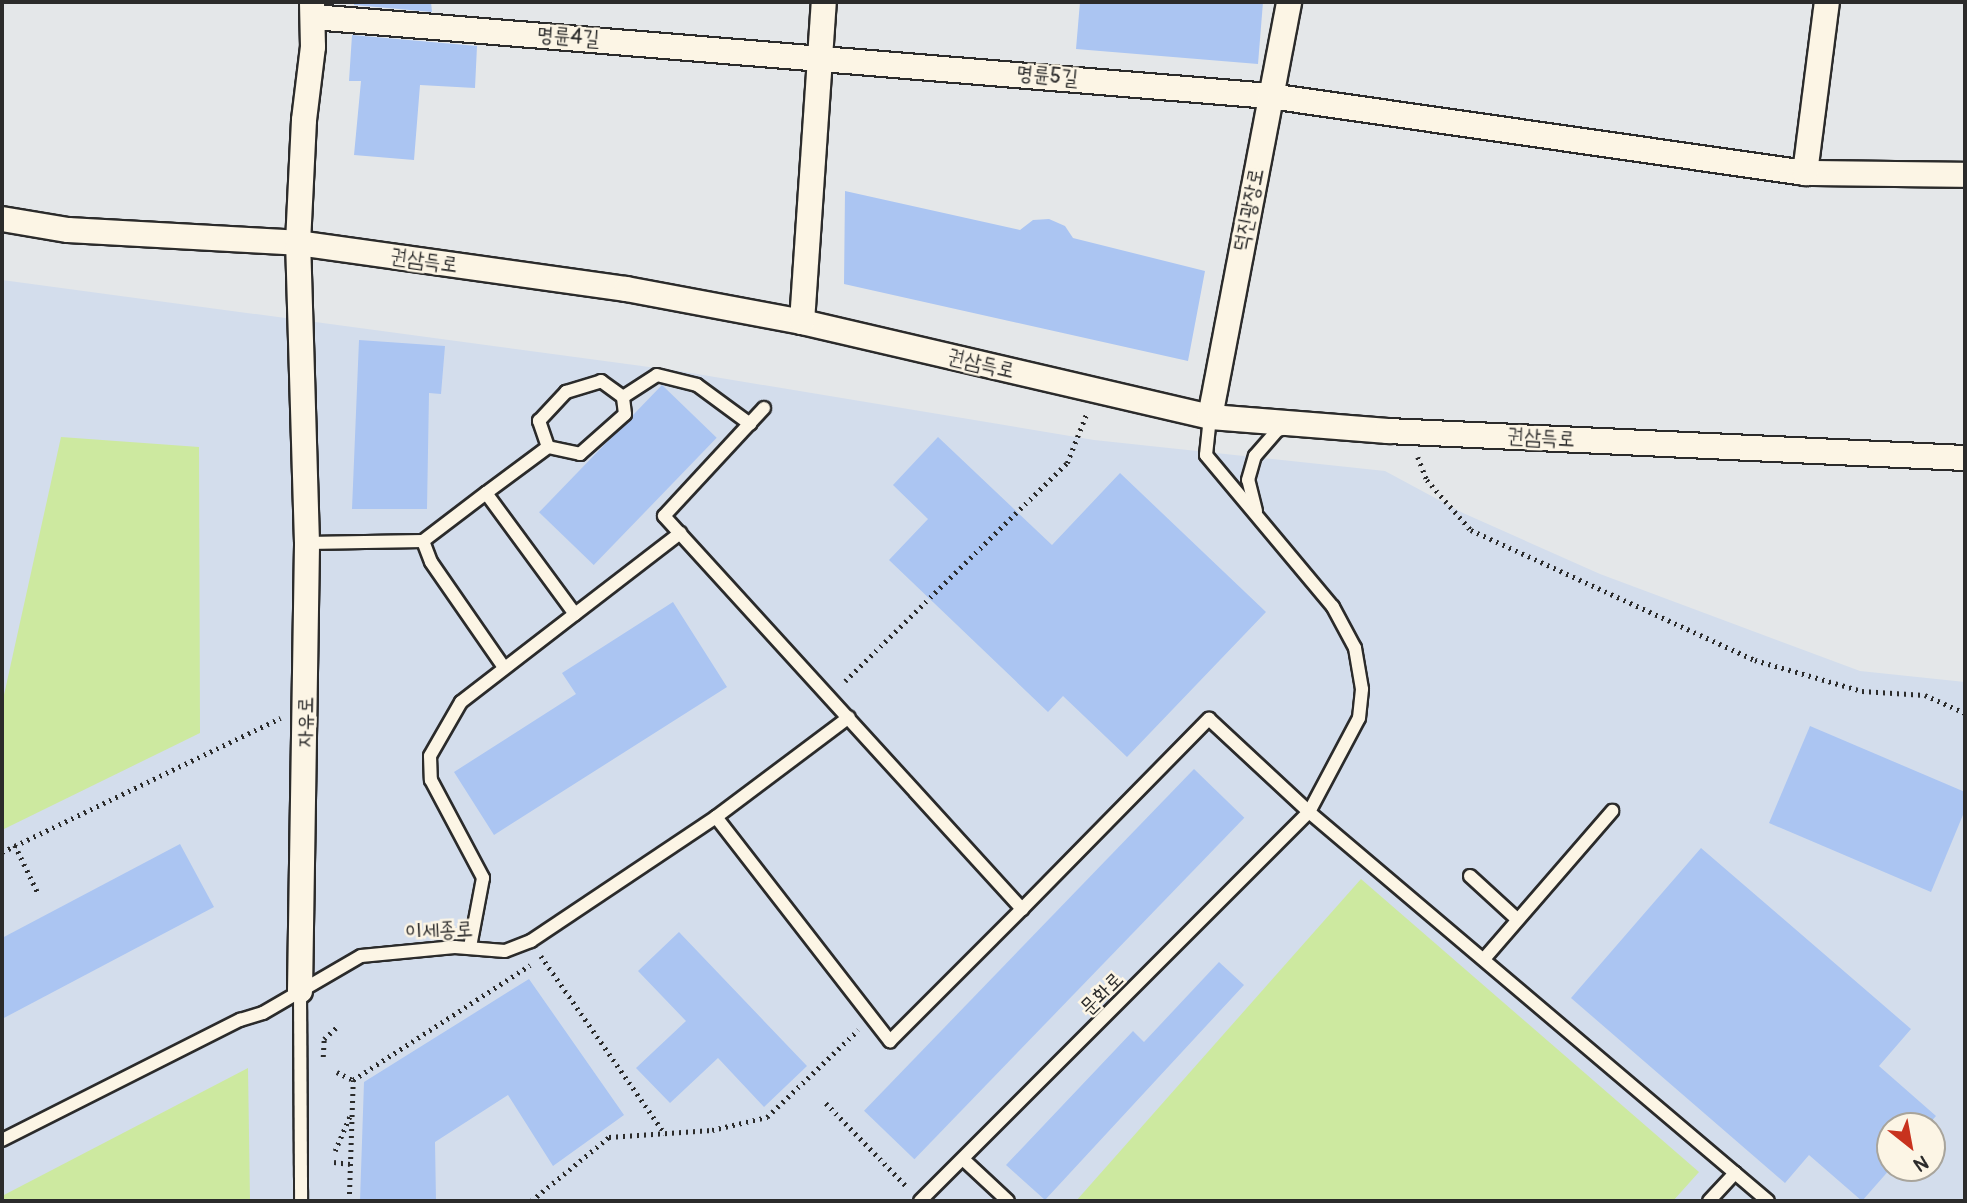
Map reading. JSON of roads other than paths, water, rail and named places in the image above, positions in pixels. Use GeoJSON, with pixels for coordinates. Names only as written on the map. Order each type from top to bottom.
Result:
{"type":"FeatureCollection","features":[{"type":"Feature","properties":{"kind":"street"},"geometry":{"type":"LineString","coordinates":[[802,322],[823,57],[824,2]]}},
{"type":"Feature","properties":{"kind":"street","name":"덕진광장로"},"geometry":{"type":"LineString","coordinates":[[1210,417],[1289,2]]}},
{"type":"Feature","properties":{"kind":"street"},"geometry":{"type":"LineString","coordinates":[[1805,173],[1827,2]]}},
{"type":"Feature","properties":{"kind":"street","name":"명륜4길"},"geometry":{"type":"LineString","coordinates":[[298,243],[312,9],[823,57]]}},
{"type":"Feature","properties":{"kind":"street","name":"명륜5길"},"geometry":{"type":"LineString","coordinates":[[823,57],[1270,96],[1805,173],[1965,175]]}},
{"type":"Feature","properties":{"kind":"street","name":"권삼득로"},"geometry":{"type":"LineString","coordinates":[[2,219],[68,230],[298,243],[626,289],[802,322],[1210,417],[1965,458]]}},
{"type":"Feature","properties":{"kind":"street","name":"자유로"},"geometry":{"type":"LineString","coordinates":[[298,243],[307,543],[307,707],[300,991]]}},
{"type":"Feature","properties":{"kind":"lane"},"geometry":{"type":"LineString","coordinates":[[623,397],[657,375],[697,385],[750,424]]}},
{"type":"Feature","properties":{"kind":"lane"},"geometry":{"type":"LineString","coordinates":[[307,543],[423,541],[548,447],[580,454],[625,414],[623,397],[601,381],[566,392],[539,421],[548,447]]}},
{"type":"Feature","properties":{"kind":"lane"},"geometry":{"type":"LineString","coordinates":[[764,408],[664,516],[1022,909]]}},
{"type":"Feature","properties":{"kind":"lane","name":"문화로"},"geometry":{"type":"LineString","coordinates":[[920,1201],[964,1160],[1309,812],[1359,718],[1362,688],[1355,648],[1333,607],[1206,455],[1210,417]]}},
{"type":"Feature","properties":{"kind":"lane"},"geometry":{"type":"LineString","coordinates":[[1257,515],[1248,480],[1255,456],[1278,430],[1308,423]]}},
{"type":"Feature","properties":{"kind":"lane"},"geometry":{"type":"LineString","coordinates":[[486,493],[575,614]]}},
{"type":"Feature","properties":{"kind":"lane"},"geometry":{"type":"LineString","coordinates":[[470,947],[483,878],[431,780],[430,756],[461,702],[503,666],[680,533]]}},
{"type":"Feature","properties":{"kind":"lane"},"geometry":{"type":"LineString","coordinates":[[423,541],[431,562],[503,666]]}},
{"type":"Feature","properties":{"kind":"lane","name":"이세종로"},"geometry":{"type":"LineString","coordinates":[[2,1140],[300,991],[361,956],[470,947],[505,951],[531,941],[716,817],[849,717]]}},
{"type":"Feature","properties":{"kind":"lane"},"geometry":{"type":"LineString","coordinates":[[716,817],[869,1019],[890,1041],[1209,719],[1309,812],[1768,1201]]}},
{"type":"Feature","properties":{"kind":"lane"},"geometry":{"type":"LineString","coordinates":[[1484,959],[1612,811]]}},
{"type":"Feature","properties":{"kind":"lane"},"geometry":{"type":"LineString","coordinates":[[1470,876],[1517,919]]}},
{"type":"Feature","properties":{"kind":"lane","name":"자유로"},"geometry":{"type":"LineString","coordinates":[[300,991],[301,1201]]}},
{"type":"Feature","properties":{"kind":"lane"},"geometry":{"type":"LineString","coordinates":[[964,1160],[1008,1201]]}},
{"type":"Feature","properties":{"kind":"lane"},"geometry":{"type":"LineString","coordinates":[[1709,1201],[1735,1173]]}}]}
